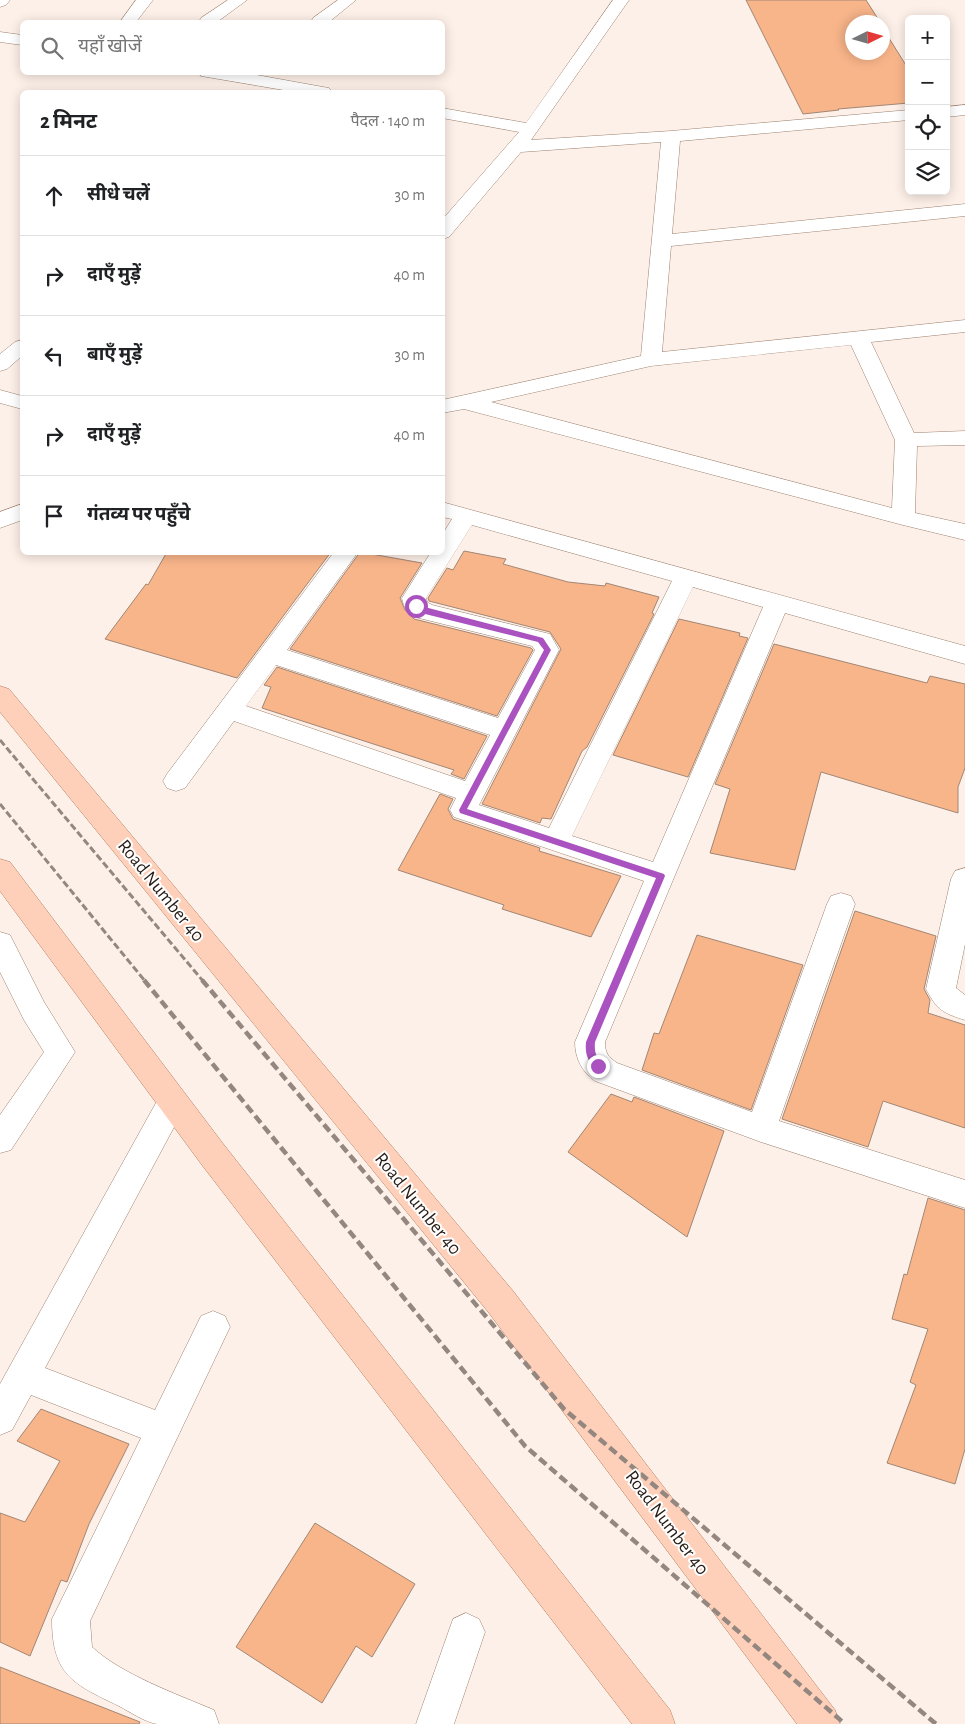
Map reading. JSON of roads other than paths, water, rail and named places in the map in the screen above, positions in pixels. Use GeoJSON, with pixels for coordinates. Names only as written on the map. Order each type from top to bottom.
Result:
{"type":"FeatureCollection","features":[{"type":"Feature","properties":{"kind":"main road","name":"Road Number 40"},"geometry":{"type":"LineString","coordinates":[[0,694],[501,1302],[821,1724]]}},
{"type":"Feature","properties":{"kind":"main road"},"geometry":{"type":"LineString","coordinates":[[0,870],[173,1101],[656,1724]]}},
{"type":"Feature","properties":{"kind":"street"},"geometry":{"type":"LineString","coordinates":[[130,20],[145,0]]}},
{"type":"Feature","properties":{"kind":"street"},"geometry":{"type":"LineString","coordinates":[[210,20],[239,0]]}},
{"type":"Feature","properties":{"kind":"street"},"geometry":{"type":"LineString","coordinates":[[322,20],[348,0]]}},
{"type":"Feature","properties":{"kind":"street"},"geometry":{"type":"LineString","coordinates":[[445,229],[515,146],[532,129],[621,0]]}},
{"type":"Feature","properties":{"kind":"street"},"geometry":{"type":"LineString","coordinates":[[0,36],[20,40]]}},
{"type":"Feature","properties":{"kind":"street"},"geometry":{"type":"LineString","coordinates":[[251,76],[313,90]]}},
{"type":"Feature","properties":{"kind":"street"},"geometry":{"type":"LineString","coordinates":[[950,112],[965,110]]}},
{"type":"Feature","properties":{"kind":"street"},"geometry":{"type":"LineString","coordinates":[[445,114],[532,129]]}},
{"type":"Feature","properties":{"kind":"street"},"geometry":{"type":"LineString","coordinates":[[515,146],[671,136],[905,115]]}},
{"type":"Feature","properties":{"kind":"street"},"geometry":{"type":"LineString","coordinates":[[651,360],[671,136]]}},
{"type":"Feature","properties":{"kind":"street"},"geometry":{"type":"LineString","coordinates":[[662,241],[965,210]]}},
{"type":"Feature","properties":{"kind":"street"},"geometry":{"type":"LineString","coordinates":[[445,406],[651,360],[965,326]]}},
{"type":"Feature","properties":{"kind":"street"},"geometry":{"type":"LineString","coordinates":[[858,337],[906,440],[903,518]]}},
{"type":"Feature","properties":{"kind":"street"},"geometry":{"type":"LineString","coordinates":[[0,365],[20,348]]}},
{"type":"Feature","properties":{"kind":"street"},"geometry":{"type":"LineString","coordinates":[[0,396],[20,402]]}},
{"type":"Feature","properties":{"kind":"street"},"geometry":{"type":"LineString","coordinates":[[465,402],[903,518],[965,532]]}},
{"type":"Feature","properties":{"kind":"street"},"geometry":{"type":"LineString","coordinates":[[906,440],[965,438]]}},
{"type":"Feature","properties":{"kind":"street"},"geometry":{"type":"LineString","coordinates":[[445,511],[965,655]]}},
{"type":"Feature","properties":{"kind":"street"},"geometry":{"type":"LineString","coordinates":[[0,521],[20,512]]}},
{"type":"Feature","properties":{"kind":"street"},"geometry":{"type":"LineString","coordinates":[[445,549],[466,516]]}},
{"type":"Feature","properties":{"kind":"street"},"geometry":{"type":"LineString","coordinates":[[176,781],[345,555]]}},
{"type":"Feature","properties":{"kind":"street"},"geometry":{"type":"LineString","coordinates":[[441,555],[414,598],[416,606],[424,611],[541,640],[548,650],[463,810],[661,876]]}},
{"type":"Feature","properties":{"kind":"street"},"geometry":{"type":"LineString","coordinates":[[556,841],[584,788],[686,577]]}},
{"type":"Feature","properties":{"kind":"street"},"geometry":{"type":"LineString","coordinates":[[777,602],[590,1042],[589,1051],[592,1060],[606,1072],[761,1129],[965,1194]]}},
{"type":"Feature","properties":{"kind":"street"},"geometry":{"type":"LineString","coordinates":[[272,654],[505,730]]}},
{"type":"Feature","properties":{"kind":"street"},"geometry":{"type":"LineString","coordinates":[[230,710],[472,793]]}},
{"type":"Feature","properties":{"kind":"street"},"geometry":{"type":"LineString","coordinates":[[965,879],[941,989],[945,998],[952,1004],[965,1008]]}},
{"type":"Feature","properties":{"kind":"street"},"geometry":{"type":"LineString","coordinates":[[761,1129],[841,904]]}},
{"type":"Feature","properties":{"kind":"street"},"geometry":{"type":"LineString","coordinates":[[0,943],[34,1011],[60,1052],[0,1140]]}},
{"type":"Feature","properties":{"kind":"street"},"geometry":{"type":"LineString","coordinates":[[0,1418],[173,1101]]}},
{"type":"Feature","properties":{"kind":"street"},"geometry":{"type":"LineString","coordinates":[[200,1724],[97,1674],[79,1661],[70,1640],[71,1619],[212,1327]]}},
{"type":"Feature","properties":{"kind":"street"},"geometry":{"type":"LineString","coordinates":[[24,1376],[162,1430]]}},
{"type":"Feature","properties":{"kind":"street"},"geometry":{"type":"LineString","coordinates":[[434,1724],[466,1632]]}},
{"type":"Feature","properties":{"kind":"railway"},"geometry":{"type":"LineString","coordinates":[[0,740],[203,981]]}},
{"type":"Feature","properties":{"kind":"railway"},"geometry":{"type":"LineString","coordinates":[[0,804],[145,981]]}},
{"type":"Feature","properties":{"kind":"railway"},"geometry":{"type":"LineString","coordinates":[[144,980],[525,1446],[845,1724]]}},
{"type":"Feature","properties":{"kind":"railway"},"geometry":{"type":"LineString","coordinates":[[202,980],[564,1409],[936,1724]]}}]}
